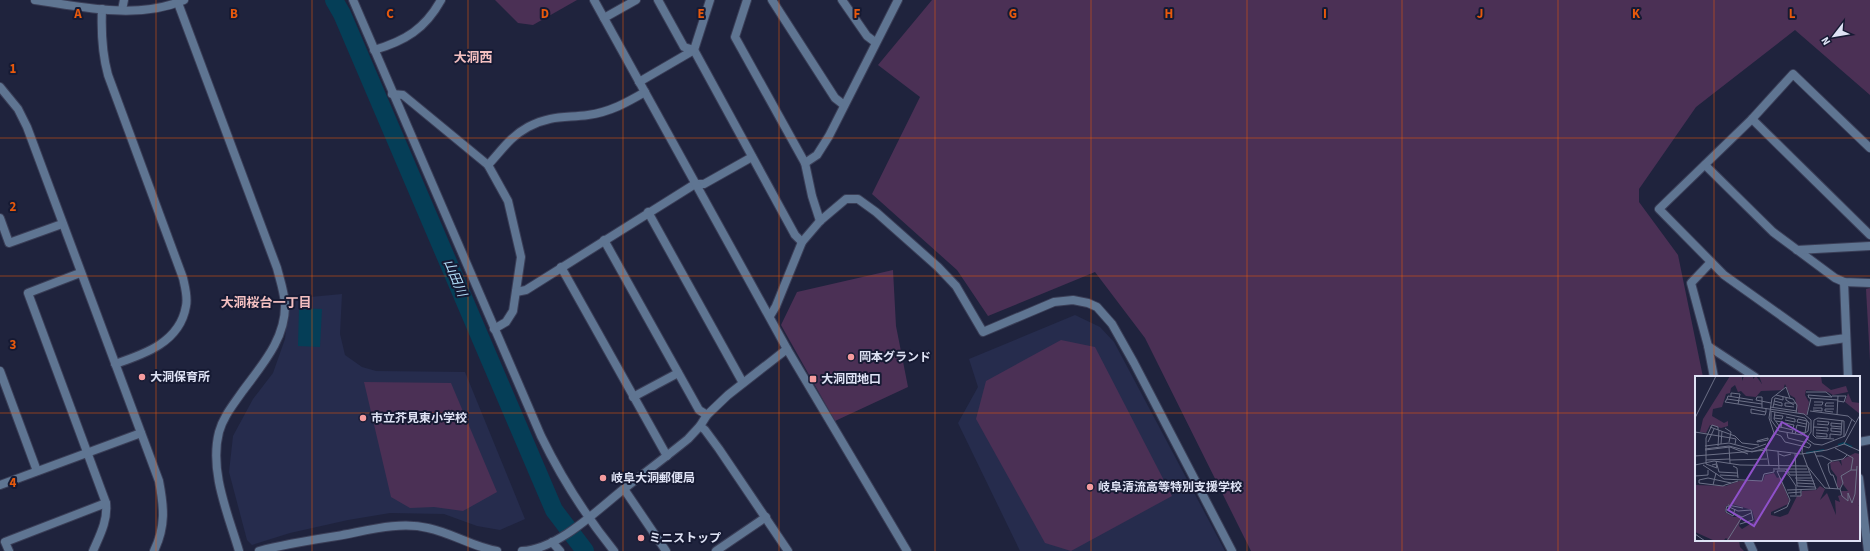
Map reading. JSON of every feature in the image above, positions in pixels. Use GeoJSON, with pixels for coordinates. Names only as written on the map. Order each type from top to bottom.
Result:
{"type":"FeatureCollection","features":[{"type":"Feature","properties":{"kind":"street"},"geometry":{"type":"LineString","coordinates":[[35,0],[77,3],[102,9],[122,10],[150,9],[177,2],[277,268],[285,304],[281,330],[272,350],[226,413],[219,432],[216,451],[217,470],[239,551]]}},
{"type":"Feature","properties":{"kind":"street"},"geometry":{"type":"LineString","coordinates":[[122,10],[124,0]]}},
{"type":"Feature","properties":{"kind":"street"},"geometry":{"type":"LineString","coordinates":[[353,0],[494,329],[553,460],[588,518],[614,551]]}},
{"type":"Feature","properties":{"kind":"street"},"geometry":{"type":"LineString","coordinates":[[374,50],[396,44],[418,29],[433,14],[441,0]]}},
{"type":"Feature","properties":{"kind":"street"},"geometry":{"type":"LineString","coordinates":[[594,0],[787,349],[907,551]]}},
{"type":"Feature","properties":{"kind":"street"},"geometry":{"type":"LineString","coordinates":[[604,18],[636,0]]}},
{"type":"Feature","properties":{"kind":"street"},"geometry":{"type":"LineString","coordinates":[[658,0],[684,47],[694,50],[795,235],[802,242]]}},
{"type":"Feature","properties":{"kind":"street"},"geometry":{"type":"LineString","coordinates":[[639,82],[694,50],[710,0]]}},
{"type":"Feature","properties":{"kind":"street"},"geometry":{"type":"LineString","coordinates":[[747,0],[735,36],[805,163],[812,196],[820,221]]}},
{"type":"Feature","properties":{"kind":"street"},"geometry":{"type":"LineString","coordinates":[[772,0],[835,98],[844,105]]}},
{"type":"Feature","properties":{"kind":"street"},"geometry":{"type":"LineString","coordinates":[[842,0],[867,36],[875,42]]}},
{"type":"Feature","properties":{"kind":"street"},"geometry":{"type":"LineString","coordinates":[[805,163],[817,155],[829,136],[875,42],[898,0]]}},
{"type":"Feature","properties":{"kind":"street"},"geometry":{"type":"LineString","coordinates":[[102,9],[101,41],[103,58],[108,75],[181,271],[186,293],[186,306],[179,325],[168,339],[157,348],[115,364]]}},
{"type":"Feature","properties":{"kind":"street"},"geometry":{"type":"LineString","coordinates":[[1846,338],[1818,342],[1724,275],[1659,210],[1752,119],[1793,74],[1870,148]]}},
{"type":"Feature","properties":{"kind":"street"},"geometry":{"type":"LineString","coordinates":[[0,87],[18,109],[27,127],[80,273],[159,481],[163,501],[163,524],[154,551]]}},
{"type":"Feature","properties":{"kind":"street"},"geometry":{"type":"LineString","coordinates":[[488,165],[509,140],[529,127],[554,117],[588,115],[618,108],[645,92]]}},
{"type":"Feature","properties":{"kind":"street"},"geometry":{"type":"LineString","coordinates":[[392,94],[404,95],[488,165],[508,201],[521,257],[513,311],[506,322],[494,329]]}},
{"type":"Feature","properties":{"kind":"street"},"geometry":{"type":"LineString","coordinates":[[1752,119],[1870,235]]}},
{"type":"Feature","properties":{"kind":"street"},"geometry":{"type":"LineString","coordinates":[[516,292],[526,290],[648,212],[695,184],[704,184],[752,157]]}},
{"type":"Feature","properties":{"kind":"street"},"geometry":{"type":"LineString","coordinates":[[1705,165],[1773,232],[1835,278],[1844,282],[1870,283]]}},
{"type":"Feature","properties":{"kind":"street"},"geometry":{"type":"LineString","coordinates":[[770,316],[776,306],[802,242],[820,221],[846,199],[858,199],[876,212],[938,267],[956,286],[982,332],[1054,302],[1073,300],[1088,302],[1097,307],[1112,324],[1134,363],[1232,551]]}},
{"type":"Feature","properties":{"kind":"street"},"geometry":{"type":"LineString","coordinates":[[648,212],[743,383]]}},
{"type":"Feature","properties":{"kind":"street"},"geometry":{"type":"LineString","coordinates":[[0,218],[9,243],[62,224]]}},
{"type":"Feature","properties":{"kind":"street"},"geometry":{"type":"LineString","coordinates":[[604,240],[699,410],[707,415]]}},
{"type":"Feature","properties":{"kind":"street"},"geometry":{"type":"LineString","coordinates":[[1797,250],[1870,246]]}},
{"type":"Feature","properties":{"kind":"street"},"geometry":{"type":"LineString","coordinates":[[1711,262],[1691,283],[1708,346],[1714,376]]}},
{"type":"Feature","properties":{"kind":"street"},"geometry":{"type":"LineString","coordinates":[[561,267],[667,456]]}},
{"type":"Feature","properties":{"kind":"street"},"geometry":{"type":"LineString","coordinates":[[80,273],[28,293],[106,503],[107,512],[104,526],[93,551]]}},
{"type":"Feature","properties":{"kind":"street"},"geometry":{"type":"LineString","coordinates":[[1844,282],[1848,376]]}},
{"type":"Feature","properties":{"kind":"street"},"geometry":{"type":"LineString","coordinates":[[1708,346],[1753,376]]}},
{"type":"Feature","properties":{"kind":"street"},"geometry":{"type":"LineString","coordinates":[[522,551],[531,550],[552,542],[588,518],[688,439],[700,426],[707,415],[743,383],[787,349]]}},
{"type":"Feature","properties":{"kind":"street"},"geometry":{"type":"LineString","coordinates":[[0,371],[38,471]]}},
{"type":"Feature","properties":{"kind":"street"},"geometry":{"type":"LineString","coordinates":[[633,397],[678,373]]}},
{"type":"Feature","properties":{"kind":"street"},"geometry":{"type":"LineString","coordinates":[[700,426],[705,430],[788,551]]}},
{"type":"Feature","properties":{"kind":"street"},"geometry":{"type":"LineString","coordinates":[[0,485],[140,433]]}},
{"type":"Feature","properties":{"kind":"street"},"geometry":{"type":"LineString","coordinates":[[1860,442],[1870,440]]}},
{"type":"Feature","properties":{"kind":"street"},"geometry":{"type":"LineString","coordinates":[[1860,486],[1868,551]]}},
{"type":"Feature","properties":{"kind":"street"},"geometry":{"type":"LineString","coordinates":[[624,489],[666,551]]}},
{"type":"Feature","properties":{"kind":"street"},"geometry":{"type":"LineString","coordinates":[[9,551],[5,542],[106,503]]}},
{"type":"Feature","properties":{"kind":"street"},"geometry":{"type":"LineString","coordinates":[[716,551],[766,517]]}},
{"type":"Feature","properties":{"kind":"street"},"geometry":{"type":"LineString","coordinates":[[259,551],[358,532],[404,526],[427,527],[462,539],[482,550],[497,551]]}},
{"type":"Feature","properties":{"kind":"street"},"geometry":{"type":"LineString","coordinates":[[1748,541],[1753,551]]}},
{"type":"Feature","properties":{"kind":"street"},"geometry":{"type":"LineString","coordinates":[[1802,541],[1804,551]]}},
{"type":"Feature","properties":{"kind":"street"},"geometry":{"type":"LineString","coordinates":[[552,542],[560,551]]}},
{"type":"Feature","properties":{"kind":"shaded area"},"geometry":{"type":"Polygon","coordinates":[[[495,0],[577,0],[533,25],[518,23],[495,0]]]}},
{"type":"Feature","properties":{"kind":"shaded area"},"geometry":{"type":"Polygon","coordinates":[[[932,0],[1870,0],[1870,95],[1795,30],[1696,107],[1639,189],[1639,202],[1678,255],[1703,376],[1695,376],[1695,541],[1739,541],[1740,547],[1744,551],[1251,551],[1145,338],[1095,272],[988,316],[957,270],[872,194],[920,97],[878,65],[932,0]]]}},
{"type":"Feature","properties":{"kind":"shaded area","name":"岡本グランド"},"geometry":{"type":"Polygon","coordinates":[[[893,270],[896,326],[908,387],[835,421],[781,325],[797,292],[893,270]]]}},
{"type":"Feature","properties":{"kind":"shaded area"},"geometry":{"type":"Polygon","coordinates":[[[1870,288],[1870,361],[1866,289],[1870,288]]]}},
{"type":"Feature","properties":{"kind":"shaded area","name":"市立芥見東小学校"},"geometry":{"type":"Polygon","coordinates":[[[342,294],[340,334],[345,355],[362,367],[376,371],[465,372],[525,519],[500,530],[477,526],[444,514],[390,513],[348,520],[290,533],[252,545],[247,540],[229,472],[233,436],[253,399],[273,373],[285,339],[289,299],[342,294]]]}},
{"type":"Feature","properties":{"kind":"shaded area"},"geometry":{"type":"Polygon","coordinates":[[[299,308],[322,309],[320,347],[298,346],[299,308]]]}},
{"type":"Feature","properties":{"kind":"shaded area","name":"岐阜清流高等特別支援学校"},"geometry":{"type":"Polygon","coordinates":[[[1075,315],[1100,327],[1114,342],[1225,551],[1020,551],[958,423],[978,387],[969,359],[1075,315]]]}},
{"type":"Feature","properties":{"kind":"shaded area","name":"岐阜清流高等特別支援学校"},"geometry":{"type":"Polygon","coordinates":[[[1061,340],[1095,347],[1172,496],[1071,551],[1045,543],[976,419],[986,381],[1061,340]]]}},
{"type":"Feature","properties":{"kind":"shaded area"},"geometry":{"type":"Polygon","coordinates":[[[364,382],[451,383],[497,492],[463,511],[434,507],[410,508],[391,497],[364,382]]]}},
{"type":"Feature","properties":{"kind":"waterway","name":"山田川"},"geometry":{"type":"LineString","coordinates":[[334,0],[342,14],[554,510],[585,551]]}},
{"type":"Feature","properties":{"kind":"place","name":"岡本グランド"},"geometry":{"type":"Point","coordinates":[851,357]}},
{"type":"Feature","properties":{"kind":"place","name":"大洞保育所"},"geometry":{"type":"Point","coordinates":[142,377]}},
{"type":"Feature","properties":{"kind":"place","name":"大洞団地口"},"geometry":{"type":"Point","coordinates":[813,379]}},
{"type":"Feature","properties":{"kind":"place","name":"市立芥見東小学校"},"geometry":{"type":"Point","coordinates":[363,418]}},
{"type":"Feature","properties":{"kind":"place","name":"岐阜大洞郵便局"},"geometry":{"type":"Point","coordinates":[603,478]}},
{"type":"Feature","properties":{"kind":"place","name":"岐阜清流高等特別支援学校"},"geometry":{"type":"Point","coordinates":[1090,487]}},
{"type":"Feature","properties":{"kind":"place","name":"ミニストップ"},"geometry":{"type":"Point","coordinates":[641,538]}},
{"type":"Feature","properties":{"kind":"district","name":"大洞西"},"geometry":{"type":"Point","coordinates":[473,58]}},
{"type":"Feature","properties":{"kind":"district","name":"大洞桜台一丁目"},"geometry":{"type":"Point","coordinates":[266,303]}}]}
